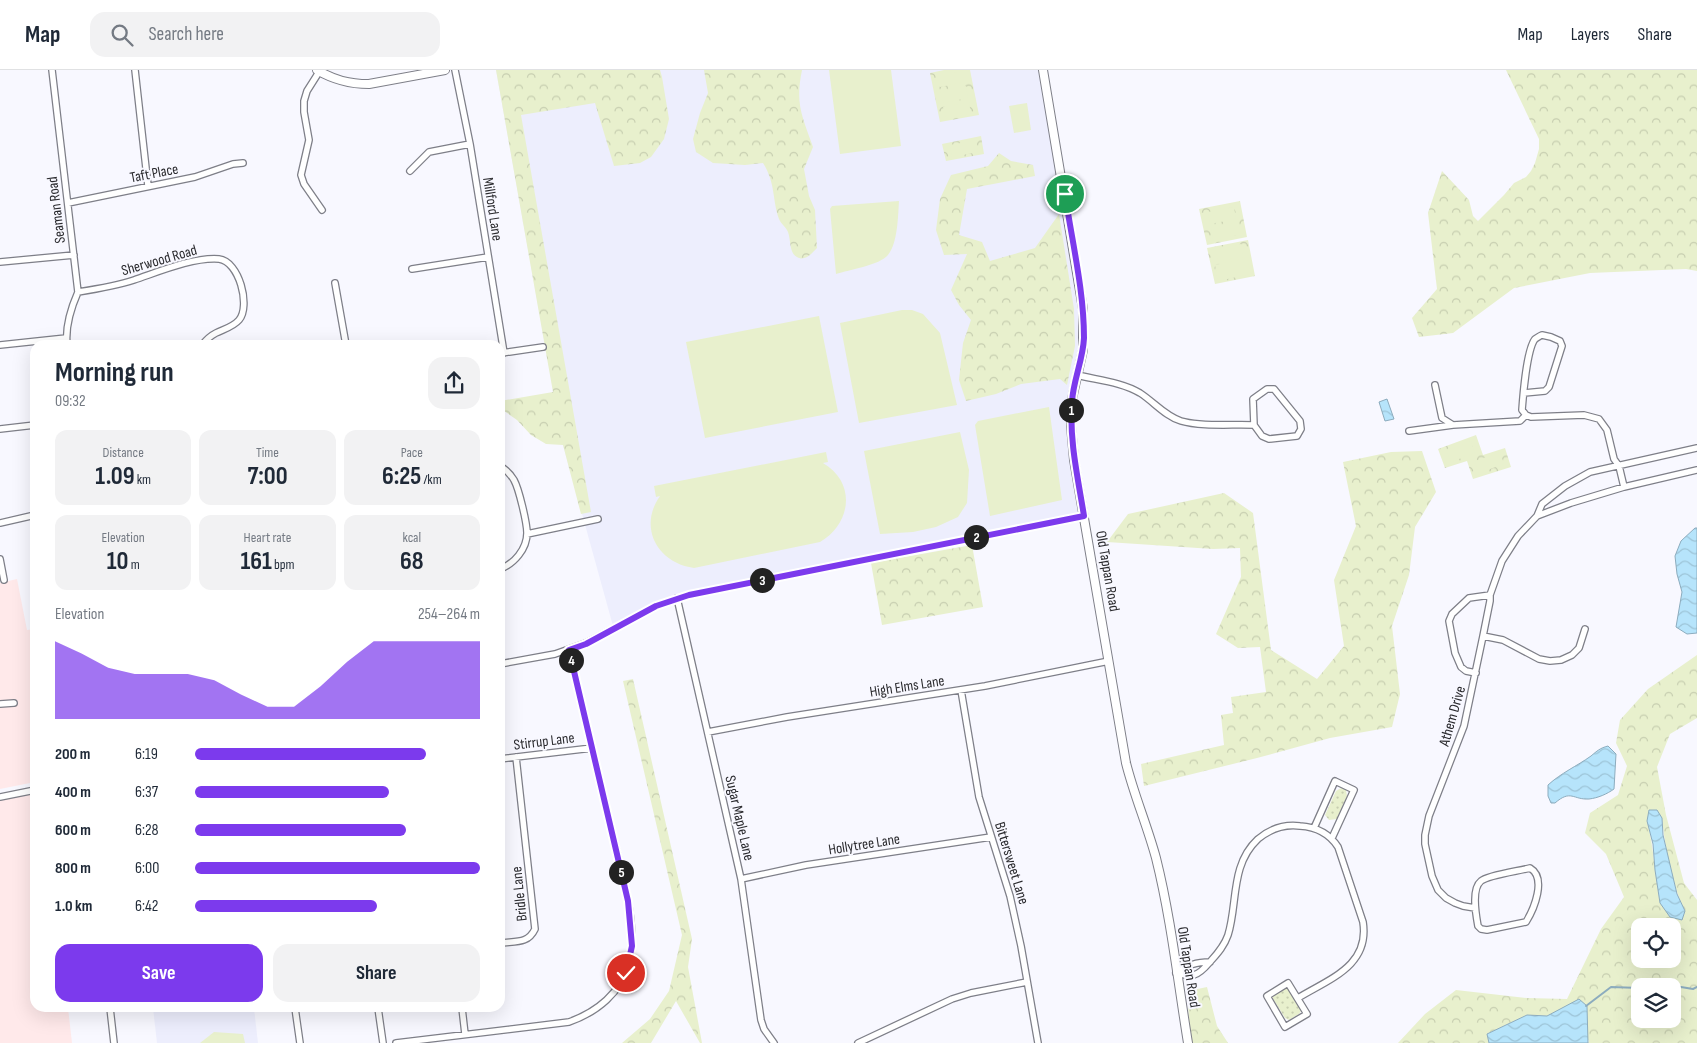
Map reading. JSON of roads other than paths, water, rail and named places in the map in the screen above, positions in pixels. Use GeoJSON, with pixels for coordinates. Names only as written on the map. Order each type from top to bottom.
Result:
{"type":"FeatureCollection","features":[{"type":"Feature","properties":{"kind":"street","name":"Seaman Road"},"geometry":{"type":"LineString","coordinates":[[52,70],[78,292],[71,308],[67,340]]}},
{"type":"Feature","properties":{"kind":"street"},"geometry":{"type":"LineString","coordinates":[[135,70],[148,186]]}},
{"type":"Feature","properties":{"kind":"street"},"geometry":{"type":"LineString","coordinates":[[322,210],[304,184],[302,175],[309,140],[304,101],[307,91],[318,71],[345,83],[369,84],[444,70]]}},
{"type":"Feature","properties":{"kind":"street","name":"Millford Lane"},"geometry":{"type":"LineString","coordinates":[[455,70],[470,144],[500,340]]}},
{"type":"Feature","properties":{"kind":"street","name":"Old Tappan Road"},"geometry":{"type":"LineString","coordinates":[[1043,70],[1083,308],[1084,340],[1072,400],[1071,426],[1074,460],[1126,763],[1132,787],[1156,858],[1188,1043]]}},
{"type":"Feature","properties":{"kind":"street"},"geometry":{"type":"LineString","coordinates":[[410,171],[429,152],[470,144]]}},
{"type":"Feature","properties":{"kind":"street","name":"Taft Place"},"geometry":{"type":"LineString","coordinates":[[68,203],[195,177],[233,164],[243,163]]}},
{"type":"Feature","properties":{"kind":"street"},"geometry":{"type":"LineString","coordinates":[[0,262],[74,254]]}},
{"type":"Feature","properties":{"kind":"street"},"geometry":{"type":"LineString","coordinates":[[412,269],[488,257]]}},
{"type":"Feature","properties":{"kind":"street","name":"Sherwood Road"},"geometry":{"type":"LineString","coordinates":[[78,292],[118,285],[171,267],[203,260],[221,259],[228,262],[236,271],[240,282],[244,311],[240,319],[232,326],[215,333],[207,340]]}},
{"type":"Feature","properties":{"kind":"street"},"geometry":{"type":"LineString","coordinates":[[334,283],[345,340]]}},
{"type":"Feature","properties":{"kind":"street"},"geometry":{"type":"LineString","coordinates":[[1524,393],[1544,391],[1549,387],[1562,346],[1560,341],[1542,335],[1535,339],[1531,349],[1524,393],[1522,410],[1531,417],[1584,415],[1599,419],[1607,430],[1614,459],[1619,466],[1624,486]]}},
{"type":"Feature","properties":{"kind":"street"},"geometry":{"type":"LineString","coordinates":[[0,346],[30,344]]}},
{"type":"Feature","properties":{"kind":"street"},"geometry":{"type":"LineString","coordinates":[[505,353],[543,347]]}},
{"type":"Feature","properties":{"kind":"street"},"geometry":{"type":"LineString","coordinates":[[1077,375],[1130,388],[1181,421],[1197,424],[1254,425]]}},
{"type":"Feature","properties":{"kind":"street"},"geometry":{"type":"LineString","coordinates":[[1435,385],[1442,418],[1453,425]]}},
{"type":"Feature","properties":{"kind":"street"},"geometry":{"type":"LineString","coordinates":[[1267,389],[1274,389],[1300,421],[1300,429],[1296,436],[1269,439],[1262,436],[1254,425],[1254,399],[1267,389]]}},
{"type":"Feature","properties":{"kind":"street"},"geometry":{"type":"LineString","coordinates":[[1409,431],[1453,425],[1520,421],[1526,415]]}},
{"type":"Feature","properties":{"kind":"street"},"geometry":{"type":"LineString","coordinates":[[0,429],[30,426]]}},
{"type":"Feature","properties":{"kind":"street","name":"Athem Drive"},"geometry":{"type":"LineString","coordinates":[[1537,516],[1542,504],[1565,486],[1590,472],[1697,448]]}},
{"type":"Feature","properties":{"kind":"street","name":"Athem Drive"},"geometry":{"type":"LineString","coordinates":[[1475,908],[1455,903],[1438,890],[1432,876],[1425,835],[1429,816],[1464,726],[1484,636],[1490,595],[1499,567],[1508,549],[1525,526],[1537,516],[1624,486],[1697,470]]}},
{"type":"Feature","properties":{"kind":"street"},"geometry":{"type":"LineString","coordinates":[[505,471],[514,480],[527,534],[518,556],[505,566]]}},
{"type":"Feature","properties":{"kind":"street"},"geometry":{"type":"LineString","coordinates":[[0,523],[30,516]]}},
{"type":"Feature","properties":{"kind":"street"},"geometry":{"type":"LineString","coordinates":[[505,663],[556,654],[586,644],[656,606],[676,598],[1084,516]]}},
{"type":"Feature","properties":{"kind":"street"},"geometry":{"type":"LineString","coordinates":[[527,534],[598,519]]}},
{"type":"Feature","properties":{"kind":"street"},"geometry":{"type":"LineString","coordinates":[[0,559],[4,580]]}},
{"type":"Feature","properties":{"kind":"street"},"geometry":{"type":"LineString","coordinates":[[1476,674],[1460,667],[1449,621],[1452,614],[1469,598],[1490,595]]}},
{"type":"Feature","properties":{"kind":"street","name":"Sugar Maple Lane"},"geometry":{"type":"LineString","coordinates":[[676,598],[741,878],[761,1020],[764,1029],[774,1043]]}},
{"type":"Feature","properties":{"kind":"street"},"geometry":{"type":"LineString","coordinates":[[1484,636],[1503,640],[1539,659],[1550,661],[1561,660],[1572,655],[1579,648],[1585,630]]}},
{"type":"Feature","properties":{"kind":"street"},"geometry":{"type":"LineString","coordinates":[[396,1043],[569,1022],[584,1016],[608,1000],[620,985],[626,973],[632,946],[628,901],[569,650]]}},
{"type":"Feature","properties":{"kind":"street","name":"High Elms Lane"},"geometry":{"type":"LineString","coordinates":[[708,732],[787,717],[961,690],[1109,662]]}},
{"type":"Feature","properties":{"kind":"street","name":"Bittersweet Lane"},"geometry":{"type":"LineString","coordinates":[[961,690],[979,797],[1010,896],[1038,1043]]}},
{"type":"Feature","properties":{"kind":"street"},"geometry":{"type":"LineString","coordinates":[[0,704],[14,703]]}},
{"type":"Feature","properties":{"kind":"street","name":"Stirrup Lane"},"geometry":{"type":"LineString","coordinates":[[505,758],[592,748]]}},
{"type":"Feature","properties":{"kind":"street","name":"Bridle Lane"},"geometry":{"type":"LineString","coordinates":[[505,942],[526,940],[532,936],[535,928],[516,757]]}},
{"type":"Feature","properties":{"kind":"street"},"geometry":{"type":"LineString","coordinates":[[1314,828],[1335,782],[1354,790],[1332,838]]}},
{"type":"Feature","properties":{"kind":"street"},"geometry":{"type":"LineString","coordinates":[[0,797],[30,791]]}},
{"type":"Feature","properties":{"kind":"street"},"geometry":{"type":"LineString","coordinates":[[1176,973],[1190,976],[1201,973],[1220,951],[1228,936],[1238,874],[1243,858],[1252,845],[1265,833],[1280,827],[1293,825],[1314,828],[1332,838],[1342,857],[1363,922],[1365,935],[1358,957],[1350,966],[1298,998]]}},
{"type":"Feature","properties":{"kind":"street","name":"Hollytree Lane"},"geometry":{"type":"LineString","coordinates":[[741,878],[806,865],[991,837]]}},
{"type":"Feature","properties":{"kind":"street"},"geometry":{"type":"LineString","coordinates":[[1530,868],[1535,871],[1538,888],[1532,912],[1526,922],[1482,930],[1478,926],[1475,908],[1477,888],[1481,881],[1492,876],[1530,868]]}},
{"type":"Feature","properties":{"kind":"street"},"geometry":{"type":"LineString","coordinates":[[1176,973],[1187,965],[1198,962],[1210,962]]}},
{"type":"Feature","properties":{"kind":"street"},"geometry":{"type":"LineString","coordinates":[[858,1043],[952,999],[971,993],[1027,982]]}},
{"type":"Feature","properties":{"kind":"street"},"geometry":{"type":"LineString","coordinates":[[1288,983],[1298,998],[1307,1014],[1285,1027],[1267,996],[1288,983]]}},
{"type":"Feature","properties":{"kind":"street"},"geometry":{"type":"LineString","coordinates":[[110,1012],[114,1043]]}},
{"type":"Feature","properties":{"kind":"street"},"geometry":{"type":"LineString","coordinates":[[296,1012],[300,1043]]}},
{"type":"Feature","properties":{"kind":"street"},"geometry":{"type":"LineString","coordinates":[[378,1012],[382,1043]]}},
{"type":"Feature","properties":{"kind":"street"},"geometry":{"type":"LineString","coordinates":[[462,1012],[465,1034]]}},
{"type":"Feature","properties":{"kind":"water"},"geometry":{"type":"Polygon","coordinates":[[[1387,399],[1394,419],[1385,421],[1379,402],[1387,399]]]}},
{"type":"Feature","properties":{"kind":"water"},"geometry":{"type":"Polygon","coordinates":[[[1697,528],[1697,633],[1687,634],[1676,627],[1682,592],[1675,556],[1681,541],[1697,528]]]}},
{"type":"Feature","properties":{"kind":"water"},"geometry":{"type":"Polygon","coordinates":[[[1608,746],[1616,754],[1614,789],[1602,796],[1584,799],[1569,796],[1551,803],[1548,796],[1548,785],[1599,750],[1608,746]]]}},
{"type":"Feature","properties":{"kind":"water"},"geometry":{"type":"Polygon","coordinates":[[[1649,810],[1657,810],[1662,818],[1663,835],[1677,894],[1685,911],[1682,920],[1681,918],[1670,917],[1660,903],[1653,844],[1647,821],[1649,810]]]}},
{"type":"Feature","properties":{"kind":"water"},"geometry":{"type":"Polygon","coordinates":[[[1579,999],[1587,1006],[1588,1043],[1489,1043],[1487,1034],[1527,1015],[1547,1016],[1579,999]]]}},
{"type":"Feature","properties":{"kind":"waterway"},"geometry":{"type":"LineString","coordinates":[[1586,1006],[1611,987],[1631,988]]}},
{"type":"Feature","properties":{"kind":"waterway"},"geometry":{"type":"LineString","coordinates":[[1681,987],[1693,989],[1697,987]]}}]}
